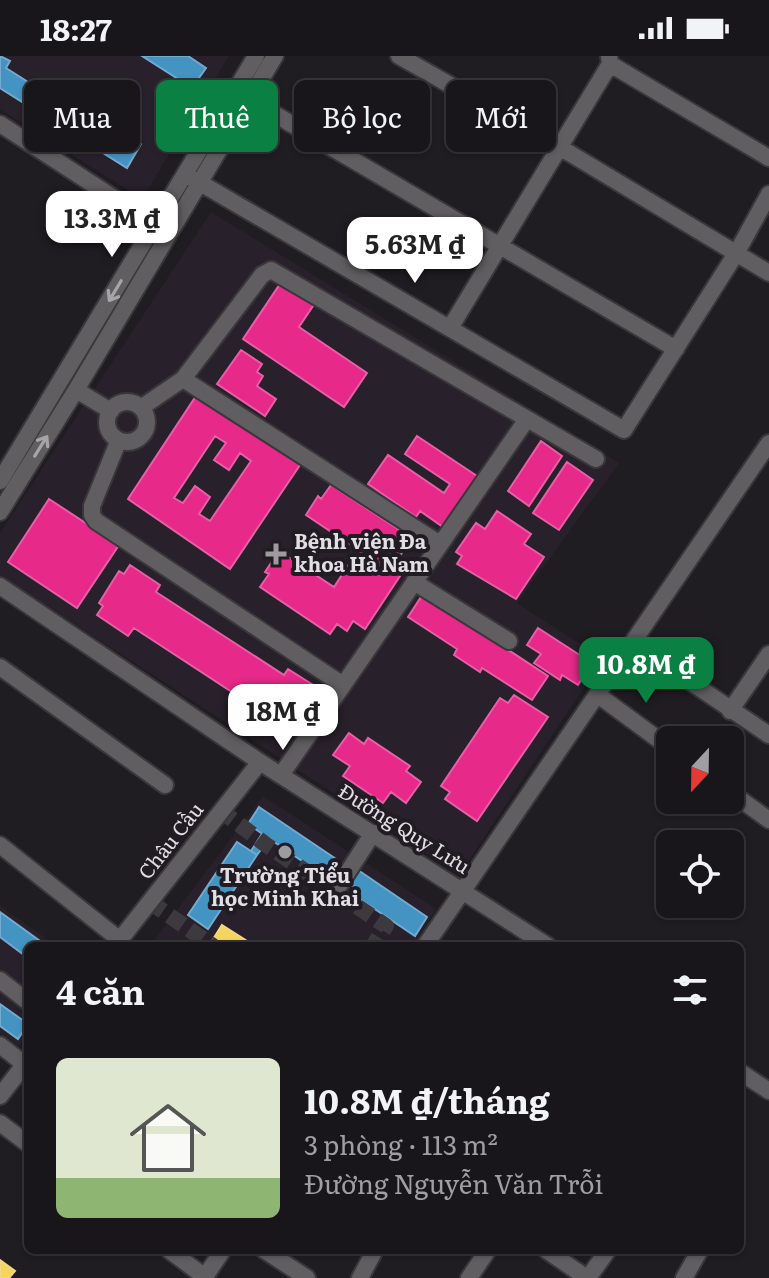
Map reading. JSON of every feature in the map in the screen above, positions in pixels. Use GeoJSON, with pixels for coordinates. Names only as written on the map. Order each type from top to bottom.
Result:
{"type":"FeatureCollection","features":[{"type":"Feature","properties":{"kind":"street"},"geometry":{"type":"LineString","coordinates":[[248,80],[256,56]]}},
{"type":"Feature","properties":{"kind":"street"},"geometry":{"type":"LineString","coordinates":[[255,80],[275,56]]}},
{"type":"Feature","properties":{"kind":"street"},"geometry":{"type":"LineString","coordinates":[[399,56],[561,148],[769,273]]}},
{"type":"Feature","properties":{"kind":"street"},"geometry":{"type":"LineString","coordinates":[[450,328],[561,148],[610,60],[769,158]]}},
{"type":"Feature","properties":{"kind":"street"},"geometry":{"type":"LineString","coordinates":[[278,117],[676,349]]}},
{"type":"Feature","properties":{"kind":"street"},"geometry":{"type":"LineString","coordinates":[[0,124],[162,230]]}},
{"type":"Feature","properties":{"kind":"street"},"geometry":{"type":"LineString","coordinates":[[0,512],[3,489],[52,414],[208,152]]}},
{"type":"Feature","properties":{"kind":"street"},"geometry":{"type":"LineString","coordinates":[[192,178],[624,430],[737,252],[769,194]]}},
{"type":"Feature","properties":{"kind":"street"},"geometry":{"type":"LineString","coordinates":[[142,407],[183,379],[262,275],[271,270],[596,459]]}},
{"type":"Feature","properties":{"kind":"street"},"geometry":{"type":"LineString","coordinates":[[52,414],[76,390],[94,344]]}},
{"type":"Feature","properties":{"kind":"street"},"geometry":{"type":"LineString","coordinates":[[183,379],[440,544]]}},
{"type":"Feature","properties":{"kind":"street"},"geometry":{"type":"LineString","coordinates":[[76,390],[111,411]]}},
{"type":"Feature","properties":{"kind":"street"},"geometry":{"type":"LineString","coordinates":[[129,401],[142,407],[147,420],[143,433],[132,442],[118,442],[107,424],[111,411],[129,401]]}},
{"type":"Feature","properties":{"kind":"street"},"geometry":{"type":"LineString","coordinates":[[281,775],[527,419]]}},
{"type":"Feature","properties":{"kind":"street"},"geometry":{"type":"LineString","coordinates":[[118,442],[92,506],[96,521],[343,685]]}},
{"type":"Feature","properties":{"kind":"street"},"geometry":{"type":"LineString","coordinates":[[428,942],[769,443]]}},
{"type":"Feature","properties":{"kind":"street"},"geometry":{"type":"LineString","coordinates":[[414,582],[509,641]]}},
{"type":"Feature","properties":{"kind":"street","name":"Đường Quy Lưu"},"geometry":{"type":"LineString","coordinates":[[1,589],[260,762],[542,942]]}},
{"type":"Feature","properties":{"kind":"street"},"geometry":{"type":"LineString","coordinates":[[633,643],[769,735]]}},
{"type":"Feature","properties":{"kind":"street"},"geometry":{"type":"LineString","coordinates":[[730,711],[769,654]]}},
{"type":"Feature","properties":{"kind":"street"},"geometry":{"type":"LineString","coordinates":[[0,667],[165,785]]}},
{"type":"Feature","properties":{"kind":"street"},"geometry":{"type":"LineString","coordinates":[[598,695],[656,738]]}},
{"type":"Feature","properties":{"kind":"street","name":"Châu Cầu"},"geometry":{"type":"LineString","coordinates":[[119,942],[260,762]]}},
{"type":"Feature","properties":{"kind":"street"},"geometry":{"type":"LineString","coordinates":[[744,802],[769,820]]}},
{"type":"Feature","properties":{"kind":"street"},"geometry":{"type":"LineString","coordinates":[[335,892],[373,833]]}},
{"type":"Feature","properties":{"kind":"street"},"geometry":{"type":"LineString","coordinates":[[1,848],[117,942]]}},
{"type":"Feature","properties":{"kind":"street"},"geometry":{"type":"LineString","coordinates":[[0,980],[24,999]]}},
{"type":"Feature","properties":{"kind":"street"},"geometry":{"type":"LineString","coordinates":[[0,1045],[24,1061]]}},
{"type":"Feature","properties":{"kind":"street"},"geometry":{"type":"LineString","coordinates":[[0,1096],[24,1067]]}},
{"type":"Feature","properties":{"kind":"street"},"geometry":{"type":"LineString","coordinates":[[744,1075],[769,1091]]}},
{"type":"Feature","properties":{"kind":"street"},"geometry":{"type":"LineString","coordinates":[[0,1123],[24,1141]]}},
{"type":"Feature","properties":{"kind":"street"},"geometry":{"type":"LineString","coordinates":[[174,1254],[205,1278],[220,1254]]}},
{"type":"Feature","properties":{"kind":"street"},"geometry":{"type":"LineString","coordinates":[[270,1254],[307,1278]]}},
{"type":"Feature","properties":{"kind":"street"},"geometry":{"type":"LineString","coordinates":[[360,1278],[373,1254]]}},
{"type":"Feature","properties":{"kind":"street"},"geometry":{"type":"LineString","coordinates":[[469,1278],[485,1254]]}},
{"type":"Feature","properties":{"kind":"street"},"geometry":{"type":"LineString","coordinates":[[552,1254],[588,1278],[605,1254]]}},
{"type":"Feature","properties":{"kind":"street"},"geometry":{"type":"LineString","coordinates":[[684,1278],[698,1254]]}},
{"type":"Feature","properties":{"kind":"shaded area"},"geometry":{"type":"Polygon","coordinates":[[[0,56],[229,56],[214,80],[156,80],[156,152],[171,152],[142,199],[68,152],[140,152],[140,80],[24,80],[24,124],[0,109],[0,56]]]}},
{"type":"Feature","properties":{"kind":"shaded area","name":"Bệnh viện Đa khoa Hà Nam"},"geometry":{"type":"Polygon","coordinates":[[[211,212],[619,463],[517,603],[603,659],[459,875],[0,575],[0,533],[211,212]]]}},
{"type":"Feature","properties":{"kind":"shaded area","name":"Trường Tiểu học Minh Khai"},"geometry":{"type":"Polygon","coordinates":[[[263,796],[436,909],[415,942],[153,942],[263,796]]]}},
{"type":"Feature","properties":{"kind":"shaded area"},"geometry":{"type":"Polygon","coordinates":[[[0,906],[51,942],[24,942],[24,1039],[19,1046],[0,1033],[0,906]]]}},
{"type":"Feature","properties":{"kind":"building: Nhà ở"},"geometry":{"type":"Polygon","coordinates":[[[222,925],[249,942],[214,942],[222,925]]]}},
{"type":"Feature","properties":{"kind":"building: Nhà ở"},"geometry":{"type":"Polygon","coordinates":[[[0,1260],[15,1271],[9,1278],[0,1278],[0,1260]]]}},
{"type":"Feature","properties":{"kind":"building: Trường học"},"geometry":{"type":"Polygon","coordinates":[[[0,56],[10,61],[6,68],[25,80],[24,103],[0,88],[0,56]]]}},
{"type":"Feature","properties":{"kind":"building: Trường học"},"geometry":{"type":"Polygon","coordinates":[[[142,56],[188,56],[206,68],[198,80],[180,80],[142,56]]]}},
{"type":"Feature","properties":{"kind":"building: Trường học"},"geometry":{"type":"Polygon","coordinates":[[[102,152],[136,152],[127,168],[102,152]]]}},
{"type":"Feature","properties":{"kind":"building: Trường học"},"geometry":{"type":"Polygon","coordinates":[[[259,807],[339,861],[327,878],[248,824],[259,807]]]}},
{"type":"Feature","properties":{"kind":"building: Trường học"},"geometry":{"type":"Polygon","coordinates":[[[262,834],[269,839],[257,855],[251,851],[262,834]]]}},
{"type":"Feature","properties":{"kind":"building: Trường học"},"geometry":{"type":"Polygon","coordinates":[[[237,842],[257,855],[208,929],[188,915],[237,842]]]}},
{"type":"Feature","properties":{"kind":"building: Trường học"},"geometry":{"type":"Polygon","coordinates":[[[358,870],[427,917],[415,936],[351,893],[355,887],[349,884],[358,870]]]}},
{"type":"Feature","properties":{"kind":"building: Trường học"},"geometry":{"type":"Polygon","coordinates":[[[0,912],[41,942],[24,942],[24,955],[0,937],[0,912]]]}},
{"type":"Feature","properties":{"kind":"building: Trường học"},"geometry":{"type":"Polygon","coordinates":[[[0,1004],[24,1021],[24,1030],[18,1039],[0,1026],[0,1004]]]}},
{"type":"Feature","properties":{"kind":"building: Y tế"},"geometry":{"type":"Polygon","coordinates":[[[282,281],[315,303],[299,327],[367,373],[344,407],[243,339],[282,281]]]}},
{"type":"Feature","properties":{"kind":"building: Y tế"},"geometry":{"type":"Polygon","coordinates":[[[241,350],[262,364],[257,372],[263,376],[257,386],[276,399],[265,416],[217,384],[241,350]]]}},
{"type":"Feature","properties":{"kind":"building: Y tế"},"geometry":{"type":"Polygon","coordinates":[[[198,393],[302,462],[230,569],[128,499],[198,393]],[[215,436],[174,498],[183,503],[195,486],[210,497],[199,514],[210,521],[251,461],[240,453],[229,470],[214,460],[226,443],[215,436]]]}},
{"type":"Feature","properties":{"kind":"building: Y tế"},"geometry":{"type":"Polygon","coordinates":[[[417,436],[477,476],[443,527],[420,511],[416,517],[368,484],[388,455],[444,493],[450,484],[405,454],[417,436]]]}},
{"type":"Feature","properties":{"kind":"building: Y tế"},"geometry":{"type":"Polygon","coordinates":[[[541,441],[562,456],[529,506],[508,491],[541,441]]]}},
{"type":"Feature","properties":{"kind":"building: Y tế"},"geometry":{"type":"Polygon","coordinates":[[[567,462],[593,480],[559,530],[533,513],[567,462]]]}},
{"type":"Feature","properties":{"kind":"building: Y tế"},"geometry":{"type":"Polygon","coordinates":[[[331,485],[401,531],[393,544],[404,550],[399,557],[408,564],[365,629],[353,621],[347,631],[337,624],[330,634],[260,587],[269,574],[265,572],[279,551],[334,587],[358,550],[306,515],[318,496],[321,499],[331,485]]]}},
{"type":"Feature","properties":{"kind":"building: Y tế"},"geometry":{"type":"Polygon","coordinates":[[[49,499],[119,545],[77,608],[8,562],[49,499]]]}},
{"type":"Feature","properties":{"kind":"building: Y tế"},"geometry":{"type":"Polygon","coordinates":[[[497,511],[531,534],[524,544],[544,557],[516,599],[457,564],[462,556],[456,552],[476,523],[485,529],[497,511]]]}},
{"type":"Feature","properties":{"kind":"building: Y tế"},"geometry":{"type":"Polygon","coordinates":[[[130,565],[160,585],[156,592],[284,675],[288,669],[318,688],[313,697],[316,699],[294,731],[291,729],[285,738],[256,719],[261,711],[134,628],[128,636],[97,615],[103,606],[99,603],[119,571],[124,574],[130,565]]]}},
{"type":"Feature","properties":{"kind":"building: Y tế"},"geometry":{"type":"Polygon","coordinates":[[[423,594],[548,676],[532,700],[482,668],[480,672],[454,655],[457,649],[408,617],[423,594]]]}},
{"type":"Feature","properties":{"kind":"building: Y tế"},"geometry":{"type":"Polygon","coordinates":[[[538,628],[592,663],[578,685],[562,675],[560,680],[534,663],[541,654],[527,645],[538,628]]]}},
{"type":"Feature","properties":{"kind":"building: Y tế"},"geometry":{"type":"Polygon","coordinates":[[[514,695],[548,717],[477,821],[445,799],[450,792],[441,786],[500,698],[508,703],[514,695]]]}},
{"type":"Feature","properties":{"kind":"building: Y tế"},"geometry":{"type":"Polygon","coordinates":[[[349,733],[364,744],[368,738],[410,766],[406,771],[421,782],[406,803],[391,792],[383,803],[343,776],[350,766],[333,755],[349,733]]]}},
{"type":"Feature","properties":{"kind":"tunnel"},"geometry":{"type":"LineString","coordinates":[[220,810],[386,926],[376,942]]}},
{"type":"Feature","properties":{"kind":"tunnel"},"geometry":{"type":"LineString","coordinates":[[150,902],[207,942]]}},
{"type":"Feature","properties":{"kind":"place","name":"Bệnh viện Đa khoa Hà Nam"},"geometry":{"type":"Point","coordinates":[276,554]}},
{"type":"Feature","properties":{"kind":"place","name":"Trường Tiểu học Minh Khai"},"geometry":{"type":"Point","coordinates":[285,852]}}]}
